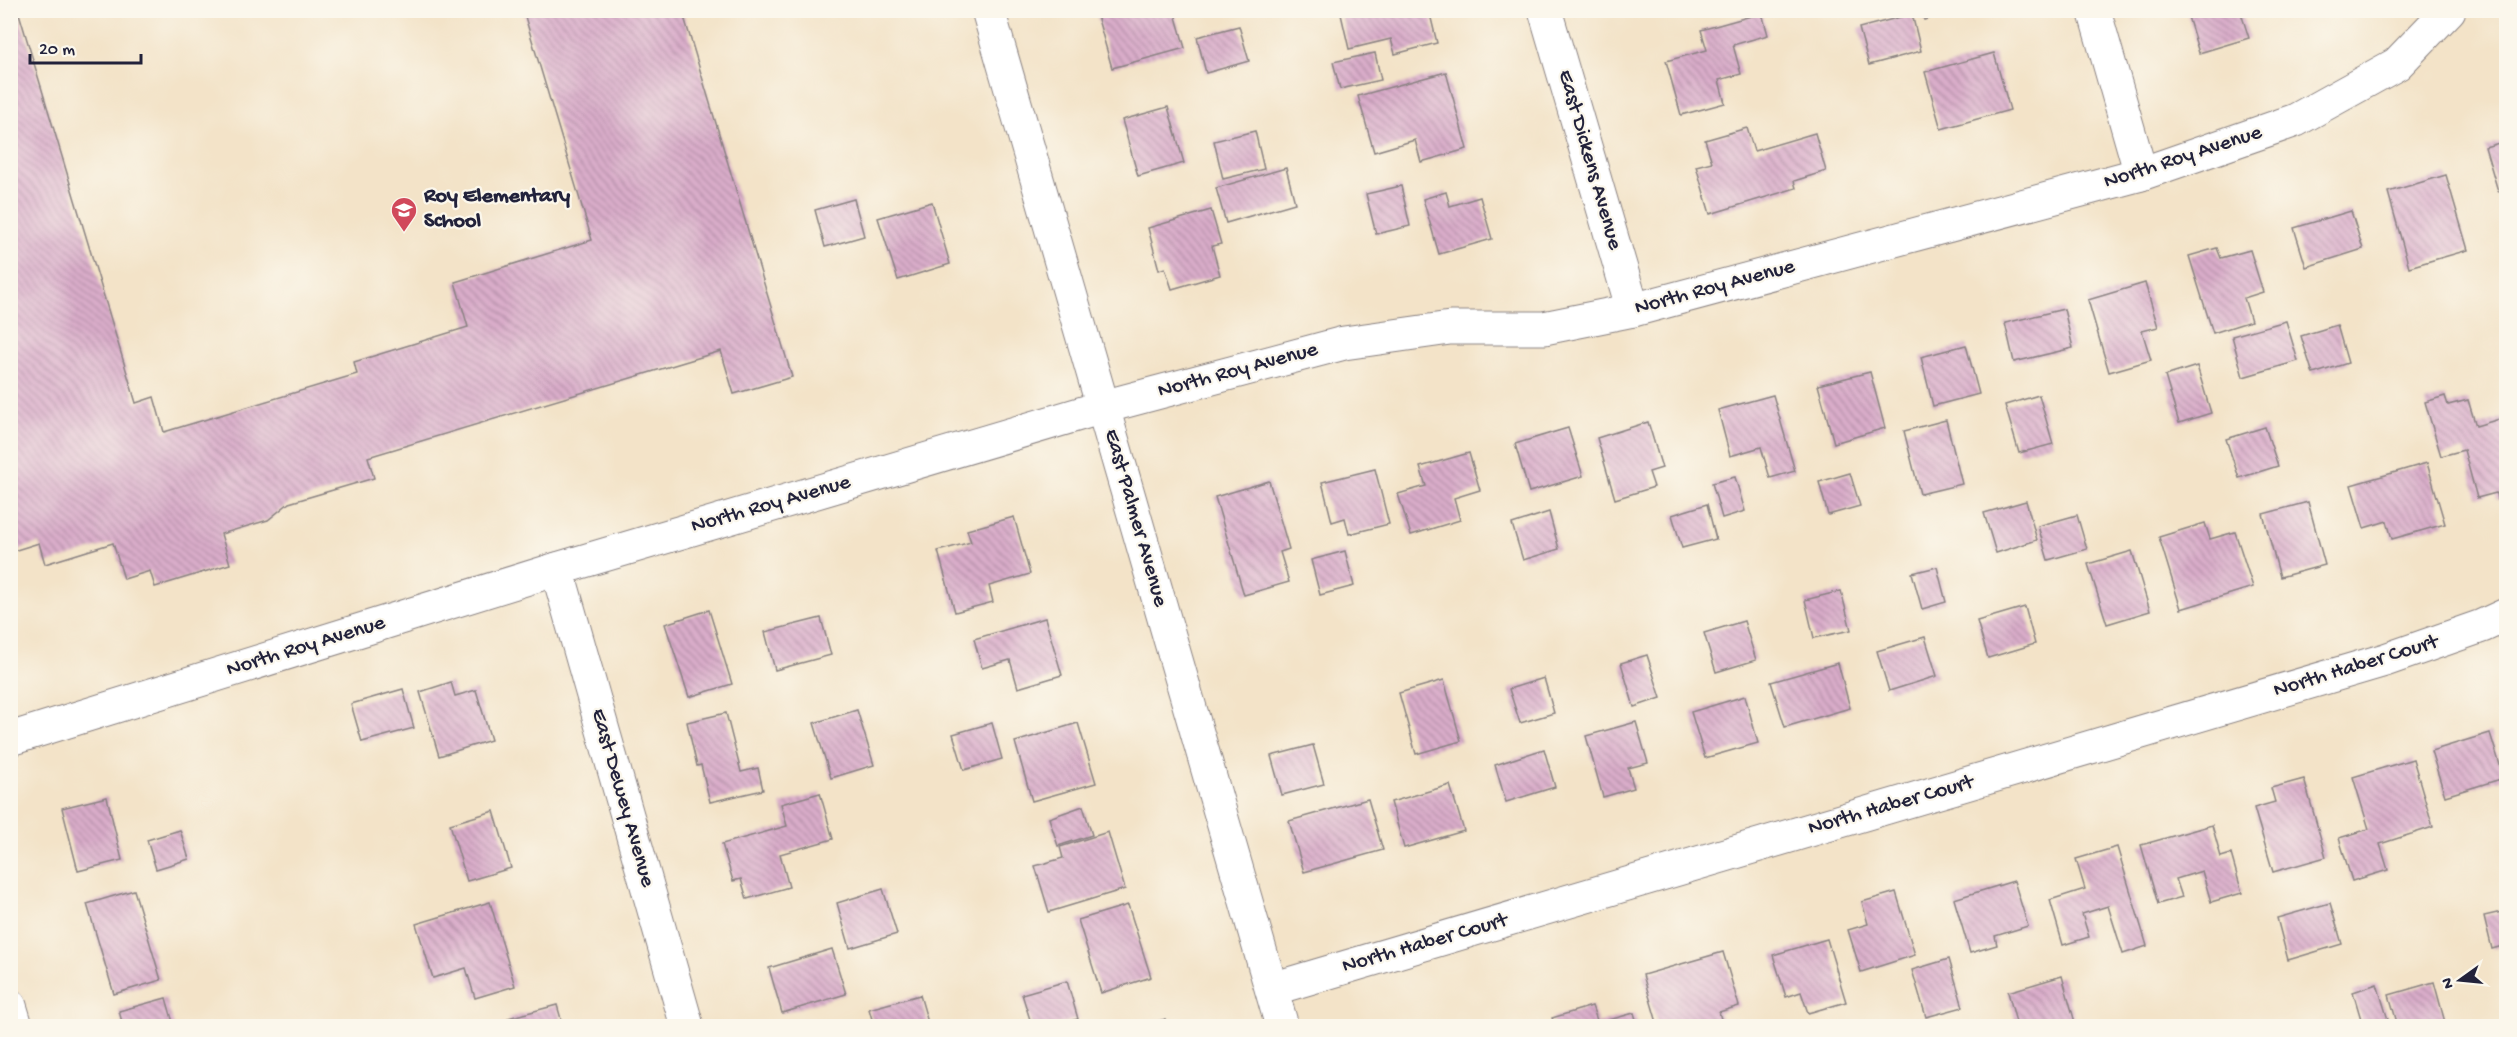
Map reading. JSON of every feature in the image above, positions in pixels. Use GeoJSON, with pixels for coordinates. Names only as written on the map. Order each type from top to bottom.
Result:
{"type":"FeatureCollection","features":[{"type":"Feature","properties":{"kind":"street","name":"East Palmer Avenue"},"geometry":{"type":"LineString","coordinates":[[988,10],[1282,1026]]}},
{"type":"Feature","properties":{"kind":"street","name":"East Dickens Avenue"},"geometry":{"type":"LineString","coordinates":[[1545,10],[1633,310]]}},
{"type":"Feature","properties":{"kind":"street"},"geometry":{"type":"LineString","coordinates":[[2094,10],[2141,174]]}},
{"type":"Feature","properties":{"kind":"street","name":"North Roy Avenue"},"geometry":{"type":"LineString","coordinates":[[10,739],[557,569],[1103,407],[1344,343],[1450,328],[1544,328],[1633,310],[2141,174],[2296,120],[2397,64],[2449,10]]}},
{"type":"Feature","properties":{"kind":"street","name":"East Dewey Avenue"},"geometry":{"type":"LineString","coordinates":[[557,569],[687,1026]]}},
{"type":"Feature","properties":{"kind":"street","name":"North Haber Court"},"geometry":{"type":"LineString","coordinates":[[1272,989],[2385,660],[2482,627],[2506,615]]}},
{"type":"Feature","properties":{"kind":"street"},"geometry":{"type":"LineString","coordinates":[[10,1006],[16,1026]]}},
{"type":"Feature","properties":{"kind":"building"},"geometry":{"type":"Polygon","coordinates":[[[10,10],[18,10],[136,403],[154,397],[164,432],[357,374],[354,362],[468,327],[455,282],[592,240],[523,10],[682,10],[792,377],[734,394],[721,351],[368,457],[374,478],[289,503],[268,520],[221,534],[230,564],[155,587],[150,571],[124,579],[113,543],[45,564],[39,543],[10,552],[10,10]]]}},
{"type":"Feature","properties":{"kind":"building"},"geometry":{"type":"Polygon","coordinates":[[[1103,10],[1174,10],[1185,48],[1112,68],[1096,12],[1103,10]]]}},
{"type":"Feature","properties":{"kind":"building"},"geometry":{"type":"Polygon","coordinates":[[[1340,10],[1429,10],[1437,43],[1395,54],[1391,39],[1349,49],[1340,10]]]}},
{"type":"Feature","properties":{"kind":"building"},"geometry":{"type":"Polygon","coordinates":[[[1921,10],[1955,10],[1955,11],[1924,20],[1921,10]]]}},
{"type":"Feature","properties":{"kind":"building"},"geometry":{"type":"Polygon","coordinates":[[[2186,10],[2240,10],[2249,38],[2199,53],[2186,10]]]}},
{"type":"Feature","properties":{"kind":"building"},"geometry":{"type":"Polygon","coordinates":[[[1762,13],[1768,35],[1733,45],[1741,74],[1719,80],[1725,103],[1681,115],[1666,61],[1707,50],[1701,30],[1762,13]]]}},
{"type":"Feature","properties":{"kind":"building"},"geometry":{"type":"Polygon","coordinates":[[[1912,14],[1921,51],[1869,65],[1859,28],[1912,14]]]}},
{"type":"Feature","properties":{"kind":"building"},"geometry":{"type":"Polygon","coordinates":[[[1239,26],[1249,61],[1206,73],[1197,37],[1239,26]]]}},
{"type":"Feature","properties":{"kind":"building"},"geometry":{"type":"Polygon","coordinates":[[[1375,53],[1381,80],[1340,89],[1333,62],[1375,53]]]}},
{"type":"Feature","properties":{"kind":"building"},"geometry":{"type":"Polygon","coordinates":[[[1994,53],[2010,110],[1941,129],[1925,72],[1994,53]]]}},
{"type":"Feature","properties":{"kind":"building"},"geometry":{"type":"Polygon","coordinates":[[[1446,72],[1467,149],[1421,162],[1415,140],[1374,152],[1358,96],[1446,72]]]}},
{"type":"Feature","properties":{"kind":"building"},"geometry":{"type":"Polygon","coordinates":[[[1168,107],[1184,163],[1138,176],[1122,120],[1168,107]]]}},
{"type":"Feature","properties":{"kind":"building"},"geometry":{"type":"Polygon","coordinates":[[[1747,128],[1754,151],[1815,133],[1826,171],[1794,181],[1796,188],[1710,214],[1696,166],[1712,162],[1705,140],[1747,128]]]}},
{"type":"Feature","properties":{"kind":"building"},"geometry":{"type":"Polygon","coordinates":[[[1255,131],[1264,169],[1223,179],[1214,141],[1255,131]]]}},
{"type":"Feature","properties":{"kind":"building"},"geometry":{"type":"Polygon","coordinates":[[[2506,141],[2506,188],[2498,191],[2485,147],[2506,141]]]}},
{"type":"Feature","properties":{"kind":"building"},"geometry":{"type":"Polygon","coordinates":[[[1286,168],[1295,203],[1226,223],[1216,188],[1286,168]]]}},
{"type":"Feature","properties":{"kind":"building"},"geometry":{"type":"Polygon","coordinates":[[[2446,175],[2468,250],[2409,267],[2388,192],[2446,175]]]}},
{"type":"Feature","properties":{"kind":"building"},"geometry":{"type":"Polygon","coordinates":[[[1401,186],[1410,226],[1376,234],[1366,194],[1401,186]]]}},
{"type":"Feature","properties":{"kind":"building"},"geometry":{"type":"Polygon","coordinates":[[[1446,192],[1450,206],[1480,197],[1492,239],[1439,254],[1423,199],[1446,192]]]}},
{"type":"Feature","properties":{"kind":"building"},"geometry":{"type":"Polygon","coordinates":[[[854,199],[864,236],[825,247],[815,210],[854,199]]]}},
{"type":"Feature","properties":{"kind":"building"},"geometry":{"type":"Polygon","coordinates":[[[932,202],[950,264],[898,280],[878,218],[932,202]]]}},
{"type":"Feature","properties":{"kind":"building"},"geometry":{"type":"Polygon","coordinates":[[[1211,210],[1221,244],[1212,246],[1220,275],[1172,289],[1165,268],[1159,270],[1148,228],[1211,210]]]}},
{"type":"Feature","properties":{"kind":"building"},"geometry":{"type":"Polygon","coordinates":[[[2351,211],[2363,249],[2306,267],[2294,228],[2351,211]]]}},
{"type":"Feature","properties":{"kind":"building"},"geometry":{"type":"Polygon","coordinates":[[[2217,248],[2221,258],[2250,250],[2263,292],[2244,298],[2251,321],[2213,333],[2189,256],[2217,248]]]}},
{"type":"Feature","properties":{"kind":"building"},"geometry":{"type":"Polygon","coordinates":[[[2145,283],[2158,327],[2142,331],[2151,360],[2109,372],[2088,300],[2145,283]]]}},
{"type":"Feature","properties":{"kind":"building"},"geometry":{"type":"Polygon","coordinates":[[[2064,309],[2073,348],[2014,362],[2005,323],[2064,309]]]}},
{"type":"Feature","properties":{"kind":"building"},"geometry":{"type":"Polygon","coordinates":[[[2286,321],[2298,361],[2243,377],[2232,336],[2286,321]]]}},
{"type":"Feature","properties":{"kind":"building"},"geometry":{"type":"Polygon","coordinates":[[[2337,325],[2348,363],[2313,374],[2301,336],[2337,325]]]}},
{"type":"Feature","properties":{"kind":"building"},"geometry":{"type":"Polygon","coordinates":[[[1966,345],[1979,394],[1933,406],[1921,357],[1966,345]]]}},
{"type":"Feature","properties":{"kind":"building"},"geometry":{"type":"Polygon","coordinates":[[[2197,366],[2211,413],[2179,423],[2165,376],[2197,366]]]}},
{"type":"Feature","properties":{"kind":"building"},"geometry":{"type":"Polygon","coordinates":[[[1870,372],[1885,428],[1834,443],[1818,385],[1870,372]]]}},
{"type":"Feature","properties":{"kind":"building"},"geometry":{"type":"Polygon","coordinates":[[[1773,395],[1795,471],[1770,478],[1761,447],[1730,456],[1718,410],[1773,395]]]}},
{"type":"Feature","properties":{"kind":"building"},"geometry":{"type":"Polygon","coordinates":[[[2039,395],[2053,444],[2019,453],[2005,405],[2039,395]]]}},
{"type":"Feature","properties":{"kind":"building"},"geometry":{"type":"Polygon","coordinates":[[[2445,396],[2448,405],[2468,400],[2476,426],[2506,417],[2506,497],[2497,500],[2496,493],[2477,498],[2464,450],[2441,456],[2425,402],[2445,396]]]}},
{"type":"Feature","properties":{"kind":"building"},"geometry":{"type":"Polygon","coordinates":[[[1946,420],[1962,484],[1920,494],[1904,431],[1946,420]]]}},
{"type":"Feature","properties":{"kind":"building"},"geometry":{"type":"Polygon","coordinates":[[[1648,422],[1662,468],[1649,472],[1654,487],[1615,499],[1597,438],[1648,422]]]}},
{"type":"Feature","properties":{"kind":"building"},"geometry":{"type":"Polygon","coordinates":[[[2265,427],[2278,466],[2239,478],[2226,439],[2265,427]]]}},
{"type":"Feature","properties":{"kind":"building"},"geometry":{"type":"Polygon","coordinates":[[[1568,428],[1583,476],[1529,492],[1515,444],[1568,428]]]}},
{"type":"Feature","properties":{"kind":"building"},"geometry":{"type":"Polygon","coordinates":[[[1469,453],[1480,490],[1454,498],[1460,520],[1411,535],[1398,494],[1426,486],[1420,467],[1469,453]]]}},
{"type":"Feature","properties":{"kind":"building"},"geometry":{"type":"Polygon","coordinates":[[[2427,463],[2445,524],[2392,539],[2387,521],[2364,528],[2351,485],[2427,463]]]}},
{"type":"Feature","properties":{"kind":"building"},"geometry":{"type":"Polygon","coordinates":[[[1375,469],[1389,524],[1349,534],[1345,518],[1332,522],[1322,482],[1375,469]]]}},
{"type":"Feature","properties":{"kind":"building"},"geometry":{"type":"Polygon","coordinates":[[[1850,473],[1860,506],[1828,515],[1819,482],[1850,473]]]}},
{"type":"Feature","properties":{"kind":"building"},"geometry":{"type":"Polygon","coordinates":[[[1735,477],[1745,511],[1722,518],[1712,483],[1735,477]]]}},
{"type":"Feature","properties":{"kind":"building"},"geometry":{"type":"Polygon","coordinates":[[[1269,481],[1289,549],[1280,552],[1289,582],[1244,595],[1215,497],[1269,481]]]}},
{"type":"Feature","properties":{"kind":"building"},"geometry":{"type":"Polygon","coordinates":[[[2026,501],[2037,540],[1996,553],[1984,513],[2026,501]]]}},
{"type":"Feature","properties":{"kind":"building"},"geometry":{"type":"Polygon","coordinates":[[[2308,502],[2325,565],[2280,577],[2263,514],[2308,502]]]}},
{"type":"Feature","properties":{"kind":"building"},"geometry":{"type":"Polygon","coordinates":[[[1707,504],[1716,539],[1682,548],[1672,515],[1707,504]]]}},
{"type":"Feature","properties":{"kind":"building"},"geometry":{"type":"Polygon","coordinates":[[[1549,512],[1559,549],[1523,560],[1512,524],[1549,512]]]}},
{"type":"Feature","properties":{"kind":"building"},"geometry":{"type":"Polygon","coordinates":[[[2077,515],[2087,549],[2048,560],[2038,526],[2077,515]]]}},
{"type":"Feature","properties":{"kind":"building"},"geometry":{"type":"Polygon","coordinates":[[[1014,517],[1030,574],[989,586],[993,602],[955,612],[938,551],[971,542],[967,530],[1014,517]]]}},
{"type":"Feature","properties":{"kind":"building"},"geometry":{"type":"Polygon","coordinates":[[[2205,523],[2210,539],[2235,532],[2253,587],[2181,609],[2159,537],[2205,523]]]}},
{"type":"Feature","properties":{"kind":"building"},"geometry":{"type":"Polygon","coordinates":[[[1345,551],[1354,586],[1320,595],[1311,560],[1345,551]]]}},
{"type":"Feature","properties":{"kind":"building"},"geometry":{"type":"Polygon","coordinates":[[[2132,551],[2150,611],[2107,624],[2088,564],[2132,551]]]}},
{"type":"Feature","properties":{"kind":"building"},"geometry":{"type":"Polygon","coordinates":[[[1937,567],[1946,602],[1922,609],[1912,573],[1937,567]]]}},
{"type":"Feature","properties":{"kind":"building"},"geometry":{"type":"Polygon","coordinates":[[[1841,591],[1851,630],[1814,638],[1805,600],[1841,591]]]}},
{"type":"Feature","properties":{"kind":"building"},"geometry":{"type":"Polygon","coordinates":[[[2025,607],[2035,644],[1988,658],[1977,621],[2025,607]]]}},
{"type":"Feature","properties":{"kind":"building"},"geometry":{"type":"Polygon","coordinates":[[[709,610],[732,684],[689,697],[665,624],[709,610]]]}},
{"type":"Feature","properties":{"kind":"building"},"geometry":{"type":"Polygon","coordinates":[[[821,618],[831,655],[775,670],[765,632],[821,618]]]}},
{"type":"Feature","properties":{"kind":"building"},"geometry":{"type":"Polygon","coordinates":[[[1045,618],[1062,675],[1018,688],[1010,660],[982,668],[974,639],[1045,618]]]}},
{"type":"Feature","properties":{"kind":"building"},"geometry":{"type":"Polygon","coordinates":[[[1744,621],[1756,660],[1716,672],[1704,633],[1744,621]]]}},
{"type":"Feature","properties":{"kind":"building"},"geometry":{"type":"Polygon","coordinates":[[[1925,637],[1937,676],[1889,691],[1877,651],[1925,637]]]}},
{"type":"Feature","properties":{"kind":"building"},"geometry":{"type":"Polygon","coordinates":[[[1647,655],[1661,698],[1634,707],[1621,663],[1647,655]]]}},
{"type":"Feature","properties":{"kind":"building"},"geometry":{"type":"Polygon","coordinates":[[[1838,663],[1850,708],[1785,727],[1771,682],[1838,663]]]}},
{"type":"Feature","properties":{"kind":"building"},"geometry":{"type":"Polygon","coordinates":[[[1544,678],[1554,713],[1520,723],[1509,689],[1544,678]]]}},
{"type":"Feature","properties":{"kind":"building"},"geometry":{"type":"Polygon","coordinates":[[[1444,680],[1461,741],[1416,754],[1399,693],[1444,680]]]}},
{"type":"Feature","properties":{"kind":"building"},"geometry":{"type":"Polygon","coordinates":[[[451,682],[455,696],[476,690],[491,740],[439,756],[420,692],[451,682]]]}},
{"type":"Feature","properties":{"kind":"building"},"geometry":{"type":"Polygon","coordinates":[[[403,689],[414,728],[362,742],[351,704],[403,689]]]}},
{"type":"Feature","properties":{"kind":"building"},"geometry":{"type":"Polygon","coordinates":[[[1745,696],[1758,743],[1705,758],[1691,712],[1745,696]]]}},
{"type":"Feature","properties":{"kind":"building"},"geometry":{"type":"Polygon","coordinates":[[[857,710],[874,765],[831,778],[814,723],[857,710]]]}},
{"type":"Feature","properties":{"kind":"building"},"geometry":{"type":"Polygon","coordinates":[[[726,713],[741,772],[758,768],[763,790],[710,802],[701,765],[697,766],[687,722],[726,713]]]}},
{"type":"Feature","properties":{"kind":"building"},"geometry":{"type":"Polygon","coordinates":[[[1636,722],[1648,763],[1628,768],[1634,788],[1603,797],[1586,736],[1636,722]]]}},
{"type":"Feature","properties":{"kind":"building"},"geometry":{"type":"Polygon","coordinates":[[[992,723],[1002,759],[964,770],[953,734],[992,723]]]}},
{"type":"Feature","properties":{"kind":"building"},"geometry":{"type":"Polygon","coordinates":[[[1078,723],[1096,783],[1032,801],[1015,742],[1078,723]]]}},
{"type":"Feature","properties":{"kind":"building"},"geometry":{"type":"Polygon","coordinates":[[[2490,733],[2504,778],[2445,796],[2431,751],[2490,733]]]}},
{"type":"Feature","properties":{"kind":"building"},"geometry":{"type":"Polygon","coordinates":[[[1313,745],[1324,784],[1282,795],[1271,756],[1313,745]]]}},
{"type":"Feature","properties":{"kind":"building"},"geometry":{"type":"Polygon","coordinates":[[[1544,749],[1555,787],[1506,802],[1495,765],[1544,749]]]}},
{"type":"Feature","properties":{"kind":"building"},"geometry":{"type":"Polygon","coordinates":[[[2413,759],[2433,827],[2380,844],[2388,870],[2352,881],[2339,838],[2369,829],[2353,777],[2413,759]]]}},
{"type":"Feature","properties":{"kind":"building"},"geometry":{"type":"Polygon","coordinates":[[[2304,779],[2326,857],[2273,872],[2254,808],[2275,802],[2271,788],[2304,779]]]}},
{"type":"Feature","properties":{"kind":"building"},"geometry":{"type":"Polygon","coordinates":[[[1450,785],[1464,831],[1404,848],[1391,802],[1450,785]]]}},
{"type":"Feature","properties":{"kind":"building"},"geometry":{"type":"Polygon","coordinates":[[[820,793],[833,839],[780,854],[789,887],[747,899],[741,879],[733,881],[722,844],[787,826],[781,804],[820,793]]]}},
{"type":"Feature","properties":{"kind":"building"},"geometry":{"type":"Polygon","coordinates":[[[107,797],[122,860],[78,871],[62,808],[107,797]]]}},
{"type":"Feature","properties":{"kind":"building"},"geometry":{"type":"Polygon","coordinates":[[[1368,799],[1383,850],[1304,872],[1289,821],[1368,799]]]}},
{"type":"Feature","properties":{"kind":"building"},"geometry":{"type":"Polygon","coordinates":[[[1083,806],[1092,835],[1058,846],[1049,818],[1083,806]]]}},
{"type":"Feature","properties":{"kind":"building"},"geometry":{"type":"Polygon","coordinates":[[[494,811],[511,868],[467,881],[450,824],[494,811]]]}},
{"type":"Feature","properties":{"kind":"building"},"geometry":{"type":"Polygon","coordinates":[[[2212,825],[2221,857],[2231,854],[2242,893],[2211,902],[2202,871],[2176,879],[2182,897],[2158,904],[2141,845],[2212,825]]]}},
{"type":"Feature","properties":{"kind":"building"},"geometry":{"type":"Polygon","coordinates":[[[180,830],[189,859],[156,869],[147,840],[180,830]]]}},
{"type":"Feature","properties":{"kind":"building"},"geometry":{"type":"Polygon","coordinates":[[[1108,832],[1125,889],[1049,912],[1035,866],[1063,858],[1060,847],[1108,832]]]}},
{"type":"Feature","properties":{"kind":"building"},"geometry":{"type":"Polygon","coordinates":[[[2117,847],[2147,946],[2123,954],[2108,906],[2082,914],[2089,937],[2063,945],[2050,900],[2085,889],[2076,859],[2117,847]]]}},
{"type":"Feature","properties":{"kind":"building"},"geometry":{"type":"Polygon","coordinates":[[[2014,881],[2028,926],[1995,936],[1997,945],[1970,953],[1954,899],[2014,881]]]}},
{"type":"Feature","properties":{"kind":"building"},"geometry":{"type":"Polygon","coordinates":[[[883,889],[897,934],[850,948],[837,903],[883,889]]]}},
{"type":"Feature","properties":{"kind":"building"},"geometry":{"type":"Polygon","coordinates":[[[134,890],[161,980],[114,994],[87,904],[134,890]]]}},
{"type":"Feature","properties":{"kind":"building"},"geometry":{"type":"Polygon","coordinates":[[[1896,892],[1915,955],[1861,972],[1848,930],[1868,924],[1862,902],[1896,892]]]}},
{"type":"Feature","properties":{"kind":"building"},"geometry":{"type":"Polygon","coordinates":[[[490,902],[515,986],[475,998],[466,968],[433,978],[416,924],[490,902]]]}},
{"type":"Feature","properties":{"kind":"building"},"geometry":{"type":"Polygon","coordinates":[[[2330,903],[2342,944],[2288,960],[2277,918],[2330,903]]]}},
{"type":"Feature","properties":{"kind":"building"},"geometry":{"type":"Polygon","coordinates":[[[1128,905],[1151,977],[1101,993],[1078,920],[1128,905]]]}},
{"type":"Feature","properties":{"kind":"building"},"geometry":{"type":"Polygon","coordinates":[[[2506,911],[2506,945],[2492,949],[2484,916],[2506,911]]]}},
{"type":"Feature","properties":{"kind":"building"},"geometry":{"type":"Polygon","coordinates":[[[1827,939],[1846,1002],[1808,1013],[1801,992],[1786,997],[1773,955],[1827,939]]]}},
{"type":"Feature","properties":{"kind":"building"},"geometry":{"type":"Polygon","coordinates":[[[832,949],[846,994],[782,1013],[769,968],[832,949]]]}},
{"type":"Feature","properties":{"kind":"building"},"geometry":{"type":"Polygon","coordinates":[[[1723,952],[1739,1006],[1719,1012],[1723,1026],[1658,1026],[1643,975],[1723,952]]]}},
{"type":"Feature","properties":{"kind":"building"},"geometry":{"type":"Polygon","coordinates":[[[1949,959],[1963,1007],[1926,1017],[1912,970],[1949,959]]]}},
{"type":"Feature","properties":{"kind":"building"},"geometry":{"type":"Polygon","coordinates":[[[2062,976],[2076,1026],[2017,1026],[2008,992],[2062,976]]]}},
{"type":"Feature","properties":{"kind":"building"},"geometry":{"type":"Polygon","coordinates":[[[1067,981],[1078,1019],[1051,1026],[1032,1026],[1022,994],[1067,981]]]}},
{"type":"Feature","properties":{"kind":"building"},"geometry":{"type":"Polygon","coordinates":[[[2434,982],[2446,1026],[2398,1026],[2389,995],[2434,982]]]}},
{"type":"Feature","properties":{"kind":"building"},"geometry":{"type":"Polygon","coordinates":[[[2377,984],[2390,1026],[2363,1026],[2353,992],[2377,984]]]}},
{"type":"Feature","properties":{"kind":"building"},"geometry":{"type":"Polygon","coordinates":[[[920,995],[929,1026],[874,1026],[869,1009],[920,995]]]}},
{"type":"Feature","properties":{"kind":"building"},"geometry":{"type":"Polygon","coordinates":[[[166,998],[174,1026],[123,1026],[119,1011],[166,998]]]}},
{"type":"Feature","properties":{"kind":"building"},"geometry":{"type":"Polygon","coordinates":[[[557,1005],[563,1026],[510,1026],[508,1018],[557,1005]]]}},
{"type":"Feature","properties":{"kind":"building"},"geometry":{"type":"Polygon","coordinates":[[[1592,1006],[1598,1023],[1634,1013],[1638,1026],[1555,1026],[1552,1018],[1592,1006]]]}},
{"type":"Feature","properties":{"kind":"building"},"geometry":{"type":"Polygon","coordinates":[[[1166,1019],[1168,1026],[1141,1026],[1166,1019]]]}},
{"type":"Feature","properties":{"kind":"place","name":"Roy Elementary School"},"geometry":{"type":"Point","coordinates":[404,233]}}]}
